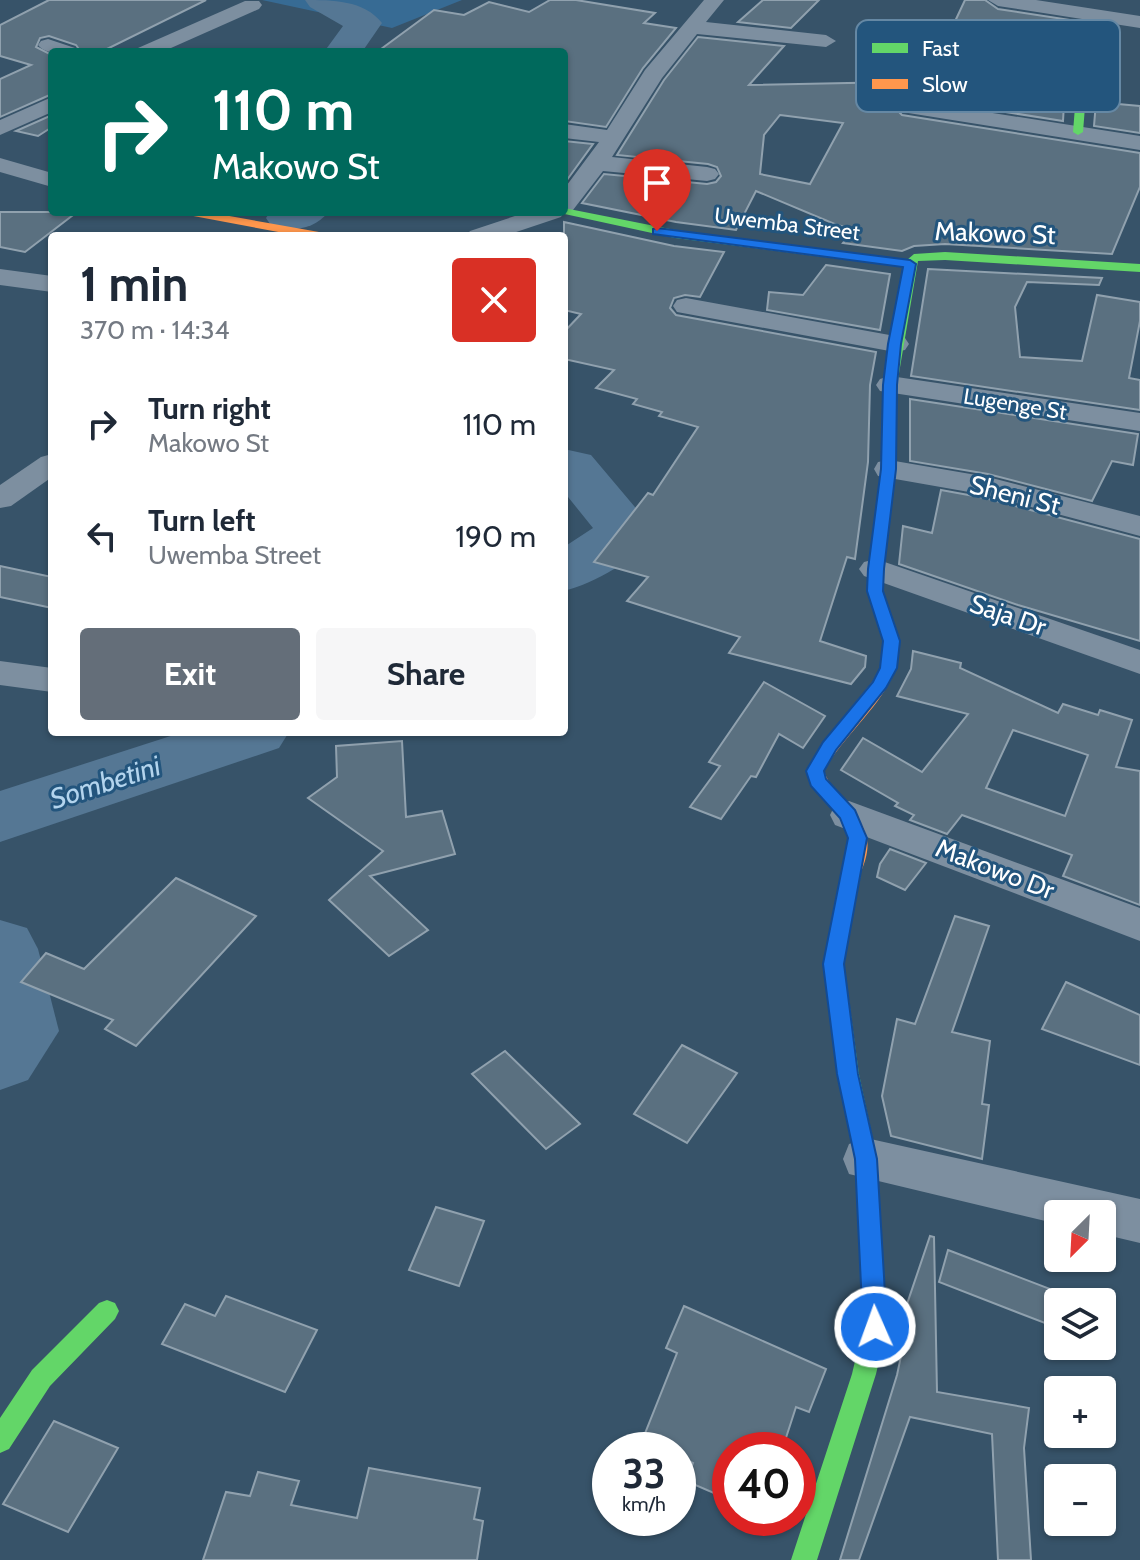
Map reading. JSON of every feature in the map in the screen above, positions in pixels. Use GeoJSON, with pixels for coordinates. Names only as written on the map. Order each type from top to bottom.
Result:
{"type":"FeatureCollection","features":[{"type":"Feature","properties":{"kind":"street"},"geometry":{"type":"LineString","coordinates":[[568,203],[653,75],[714,0]]}},
{"type":"Feature","properties":{"kind":"street"},"geometry":{"type":"LineString","coordinates":[[998,0],[1140,22]]}},
{"type":"Feature","properties":{"kind":"street"},"geometry":{"type":"LineString","coordinates":[[154,48],[252,5]]}},
{"type":"Feature","properties":{"kind":"street"},"geometry":{"type":"LineString","coordinates":[[693,27],[826,41]]}},
{"type":"Feature","properties":{"kind":"street"},"geometry":{"type":"LineString","coordinates":[[0,106],[28,115]]}},
{"type":"Feature","properties":{"kind":"street"},"geometry":{"type":"LineString","coordinates":[[0,128],[48,106]]}},
{"type":"Feature","properties":{"kind":"street"},"geometry":{"type":"LineString","coordinates":[[944,112],[1140,143]]}},
{"type":"Feature","properties":{"kind":"street"},"geometry":{"type":"LineString","coordinates":[[1078,132],[1080,112]]}},
{"type":"Feature","properties":{"kind":"street"},"geometry":{"type":"LineString","coordinates":[[568,132],[611,137]]}},
{"type":"Feature","properties":{"kind":"street"},"geometry":{"type":"LineString","coordinates":[[597,163],[707,174]]}},
{"type":"Feature","properties":{"kind":"street"},"geometry":{"type":"LineString","coordinates":[[0,165],[48,179]]}},
{"type":"Feature","properties":{"kind":"street","name":"Uwemba Street"},"geometry":{"type":"LineString","coordinates":[[568,209],[675,234],[910,264]]}},
{"type":"Feature","properties":{"kind":"street"},"geometry":{"type":"LineString","coordinates":[[216,216],[301,232]]}},
{"type":"Feature","properties":{"kind":"street"},"geometry":{"type":"LineString","coordinates":[[491,232],[540,216]]}},
{"type":"Feature","properties":{"kind":"street","name":"Makowo St"},"geometry":{"type":"LineString","coordinates":[[849,815],[817,781],[815,771],[829,746],[880,684],[888,668],[891,641],[875,591],[876,569],[889,469],[890,385],[910,264],[914,258],[945,256],[1140,268]]}},
{"type":"Feature","properties":{"kind":"street"},"geometry":{"type":"LineString","coordinates":[[0,277],[48,283]]}},
{"type":"Feature","properties":{"kind":"street"},"geometry":{"type":"LineString","coordinates":[[686,306],[895,344]]}},
{"type":"Feature","properties":{"kind":"street","name":"Lugenge St"},"geometry":{"type":"LineString","coordinates":[[890,385],[1140,422]]}},
{"type":"Feature","properties":{"kind":"street"},"geometry":{"type":"LineString","coordinates":[[2,496],[48,466]]}},
{"type":"Feature","properties":{"kind":"street","name":"Sheni St"},"geometry":{"type":"LineString","coordinates":[[889,469],[988,486],[1140,526]]}},
{"type":"Feature","properties":{"kind":"street","name":"Saja Dr"},"geometry":{"type":"LineString","coordinates":[[876,569],[1140,662]]}},
{"type":"Feature","properties":{"kind":"street"},"geometry":{"type":"LineString","coordinates":[[0,673],[48,679]]}},
{"type":"Feature","properties":{"kind":"street"},"geometry":{"type":"LineString","coordinates":[[804,1560],[864,1374],[875,1327],[866,1159],[848,1074],[834,964],[858,838],[849,815]]}},
{"type":"Feature","properties":{"kind":"street","name":"Makowo Dr"},"geometry":{"type":"LineString","coordinates":[[849,815],[1140,925]]}},
{"type":"Feature","properties":{"kind":"street"},"geometry":{"type":"LineString","coordinates":[[866,1159],[1140,1221]]}},
{"type":"Feature","properties":{"kind":"street"},"geometry":{"type":"LineString","coordinates":[[0,1440],[41,1378],[107,1311]]}},
{"type":"Feature","properties":{"kind":"shaded area"},"geometry":{"type":"Polygon","coordinates":[[[262,0],[462,0],[392,28],[262,0]]]}},
{"type":"Feature","properties":{"kind":"building"},"geometry":{"type":"Polygon","coordinates":[[[49,0],[206,0],[109,48],[78,48],[49,36],[40,38],[36,47],[48,53],[48,96],[0,117],[0,79],[31,65],[0,56],[0,25],[49,0]]]}},
{"type":"Feature","properties":{"kind":"building"},"geometry":{"type":"Polygon","coordinates":[[[550,0],[576,0],[655,13],[644,23],[676,28],[643,68],[606,127],[568,122],[568,48],[382,48],[434,10],[464,15],[489,2],[529,12],[550,0]]]}},
{"type":"Feature","properties":{"kind":"building"},"geometry":{"type":"Polygon","coordinates":[[[763,0],[819,0],[791,28],[738,22],[763,0]]]}},
{"type":"Feature","properties":{"kind":"building"},"geometry":{"type":"Polygon","coordinates":[[[965,0],[985,0],[998,9],[1070,20],[956,20],[965,0]]]}},
{"type":"Feature","properties":{"kind":"building"},"geometry":{"type":"Polygon","coordinates":[[[698,37],[784,46],[749,85],[856,83],[856,112],[899,112],[902,115],[1140,153],[1140,187],[1112,254],[945,244],[914,246],[902,251],[843,243],[855,229],[837,225],[756,191],[736,230],[676,222],[582,203],[604,174],[707,184],[716,182],[721,176],[717,167],[708,164],[617,155],[664,80],[698,37]],[[780,115],[764,135],[760,174],[810,184],[843,123],[780,115]]]}},
{"type":"Feature","properties":{"kind":"building"},"geometry":{"type":"Polygon","coordinates":[[[1120,104],[1140,106],[1140,133],[1094,126],[1095,112],[1120,112],[1120,104]]]}},
{"type":"Feature","properties":{"kind":"building"},"geometry":{"type":"Polygon","coordinates":[[[1006,112],[1064,112],[1063,121],[1006,112]]]}},
{"type":"Feature","properties":{"kind":"building"},"geometry":{"type":"Polygon","coordinates":[[[48,117],[48,130],[38,136],[16,131],[48,117]]]}},
{"type":"Feature","properties":{"kind":"building"},"geometry":{"type":"Polygon","coordinates":[[[568,141],[593,144],[568,178],[568,141]]]}},
{"type":"Feature","properties":{"kind":"building"},"geometry":{"type":"Polygon","coordinates":[[[0,212],[48,212],[48,216],[72,216],[25,252],[0,247],[0,212]]]}},
{"type":"Feature","properties":{"kind":"building"},"geometry":{"type":"Polygon","coordinates":[[[564,222],[674,246],[724,252],[700,297],[685,295],[674,298],[670,308],[676,315],[876,352],[870,385],[868,462],[855,559],[847,557],[820,641],[866,656],[865,667],[851,684],[729,653],[740,637],[627,601],[648,577],[594,562],[648,493],[653,495],[698,427],[659,416],[662,412],[633,404],[637,399],[596,388],[614,370],[568,360],[568,328],[581,314],[568,311],[568,232],[564,232],[564,222]]]}},
{"type":"Feature","properties":{"kind":"building"},"geometry":{"type":"Polygon","coordinates":[[[826,265],[890,274],[880,330],[767,310],[769,292],[803,295],[826,265]]]}},
{"type":"Feature","properties":{"kind":"building"},"geometry":{"type":"Polygon","coordinates":[[[928,269],[1102,278],[1099,285],[1027,282],[1015,307],[1020,357],[1082,361],[1097,295],[1140,302],[1140,321],[1129,378],[1140,380],[1140,410],[911,376],[928,269]]]}},
{"type":"Feature","properties":{"kind":"building"},"geometry":{"type":"Polygon","coordinates":[[[910,399],[1138,434],[1133,465],[1112,461],[1092,501],[988,474],[910,461],[910,399]]]}},
{"type":"Feature","properties":{"kind":"building"},"geometry":{"type":"Polygon","coordinates":[[[941,490],[985,498],[1140,539],[1140,641],[1018,605],[899,564],[903,526],[932,533],[941,490]]]}},
{"type":"Feature","properties":{"kind":"building"},"geometry":{"type":"Polygon","coordinates":[[[0,566],[48,576],[48,607],[0,597],[0,566]]]}},
{"type":"Feature","properties":{"kind":"building"},"geometry":{"type":"Polygon","coordinates":[[[913,651],[961,663],[960,668],[1058,713],[1063,704],[1098,715],[1100,710],[1132,720],[1116,767],[1140,771],[1140,905],[1063,876],[1072,855],[962,815],[947,834],[910,820],[914,815],[895,806],[898,803],[841,770],[863,738],[922,772],[968,714],[897,696],[911,669],[913,651]],[[1013,730],[986,788],[1065,816],[1088,755],[1013,730]]]}},
{"type":"Feature","properties":{"kind":"building"},"geometry":{"type":"Polygon","coordinates":[[[764,682],[825,716],[803,748],[779,734],[756,777],[751,776],[721,819],[690,807],[720,766],[709,762],[764,682]]]}},
{"type":"Feature","properties":{"kind":"building"},"geometry":{"type":"Polygon","coordinates":[[[402,741],[406,817],[442,811],[455,854],[370,876],[428,930],[389,956],[329,900],[383,851],[308,798],[337,777],[336,746],[402,741]]]}},
{"type":"Feature","properties":{"kind":"building"},"geometry":{"type":"Polygon","coordinates":[[[890,849],[926,863],[905,890],[877,877],[880,864],[890,849]]]}},
{"type":"Feature","properties":{"kind":"building"},"geometry":{"type":"Polygon","coordinates":[[[176,878],[256,916],[136,1046],[105,1029],[113,1020],[21,982],[46,953],[84,969],[176,878]]]}},
{"type":"Feature","properties":{"kind":"building"},"geometry":{"type":"Polygon","coordinates":[[[955,916],[989,926],[952,1032],[990,1041],[982,1104],[989,1105],[982,1159],[891,1136],[882,1096],[897,1019],[915,1024],[955,916]]]}},
{"type":"Feature","properties":{"kind":"building"},"geometry":{"type":"Polygon","coordinates":[[[1066,982],[1140,1015],[1140,1065],[1042,1029],[1066,982]]]}},
{"type":"Feature","properties":{"kind":"building"},"geometry":{"type":"Polygon","coordinates":[[[682,1045],[737,1073],[687,1143],[634,1114],[682,1045]]]}},
{"type":"Feature","properties":{"kind":"building"},"geometry":{"type":"Polygon","coordinates":[[[505,1051],[580,1124],[546,1149],[472,1074],[505,1051]]]}},
{"type":"Feature","properties":{"kind":"building"},"geometry":{"type":"Polygon","coordinates":[[[436,1207],[484,1221],[459,1286],[409,1270],[436,1207]]]}},
{"type":"Feature","properties":{"kind":"building"},"geometry":{"type":"Polygon","coordinates":[[[930,1236],[934,1237],[937,1392],[1029,1408],[1024,1448],[1031,1560],[998,1560],[992,1434],[910,1417],[859,1560],[840,1560],[897,1375],[907,1328],[906,1307],[930,1236]]]}},
{"type":"Feature","properties":{"kind":"building"},"geometry":{"type":"Polygon","coordinates":[[[948,1250],[1048,1288],[1044,1288],[1044,1323],[939,1282],[948,1250]]]}},
{"type":"Feature","properties":{"kind":"building"},"geometry":{"type":"Polygon","coordinates":[[[226,1296],[317,1330],[285,1392],[162,1344],[185,1304],[215,1316],[226,1296]]]}},
{"type":"Feature","properties":{"kind":"building"},"geometry":{"type":"Polygon","coordinates":[[[684,1306],[826,1369],[809,1412],[796,1407],[788,1432],[712,1432],[712,1492],[696,1485],[696,1432],[646,1432],[677,1353],[666,1348],[684,1306]]]}},
{"type":"Feature","properties":{"kind":"building"},"geometry":{"type":"Polygon","coordinates":[[[54,1421],[118,1448],[68,1532],[3,1504],[54,1421]]]}},
{"type":"Feature","properties":{"kind":"building"},"geometry":{"type":"Polygon","coordinates":[[[369,1468],[480,1488],[474,1519],[483,1521],[477,1560],[203,1560],[226,1492],[250,1496],[258,1472],[299,1481],[291,1505],[357,1518],[369,1468]]]}},
{"type":"Feature","properties":{"kind":"waterway","name":"Sombetini"},"geometry":{"type":"LineString","coordinates":[[322,0],[364,23],[346,48]]}},
{"type":"Feature","properties":{"kind":"waterway","name":"Sombetini"},"geometry":{"type":"LineString","coordinates":[[288,218],[294,216]]}},
{"type":"Feature","properties":{"kind":"waterway","name":"Sombetini"},"geometry":{"type":"LineString","coordinates":[[568,466],[627,532],[568,570]]}},
{"type":"Feature","properties":{"kind":"waterway","name":"Sombetini"},"geometry":{"type":"LineString","coordinates":[[0,817],[244,736]]}},
{"type":"Feature","properties":{"kind":"waterway","name":"Sombetini"},"geometry":{"type":"LineString","coordinates":[[0,949],[20,1031],[0,1057]]}},
{"type":"Feature","properties":{"kind":"traffic: fast"},"geometry":{"type":"LineString","coordinates":[[1078,132],[1080,112]]}},
{"type":"Feature","properties":{"kind":"traffic: fast"},"geometry":{"type":"LineString","coordinates":[[568,212],[675,234],[910,264]]}},
{"type":"Feature","properties":{"kind":"traffic: fast"},"geometry":{"type":"LineString","coordinates":[[882,521],[889,469],[890,385],[910,264],[914,258],[945,256],[1140,268]]}},
{"type":"Feature","properties":{"kind":"traffic: fast"},"geometry":{"type":"LineString","coordinates":[[804,1560],[864,1374],[875,1327],[866,1159],[848,1074],[834,964],[851,873]]}},
{"type":"Feature","properties":{"kind":"traffic: fast"},"geometry":{"type":"LineString","coordinates":[[0,1440],[41,1378],[107,1311]]}},
{"type":"Feature","properties":{"kind":"traffic: slow"},"geometry":{"type":"LineString","coordinates":[[210,216],[297,232]]}},
{"type":"Feature","properties":{"kind":"traffic: slow"},"geometry":{"type":"LineString","coordinates":[[851,873],[857,845],[856,830],[845,812],[824,789],[815,771],[829,746],[880,684],[888,668],[891,641],[875,591],[882,521]]}},
{"type":"Feature","properties":{"kind":"route"},"geometry":{"type":"LineString","coordinates":[[657,231],[910,264],[890,385],[889,469],[876,569],[875,591],[891,641],[888,668],[880,684],[829,746],[815,771],[817,781],[849,815],[858,838],[834,964],[848,1074],[866,1159],[875,1327]]}}]}
